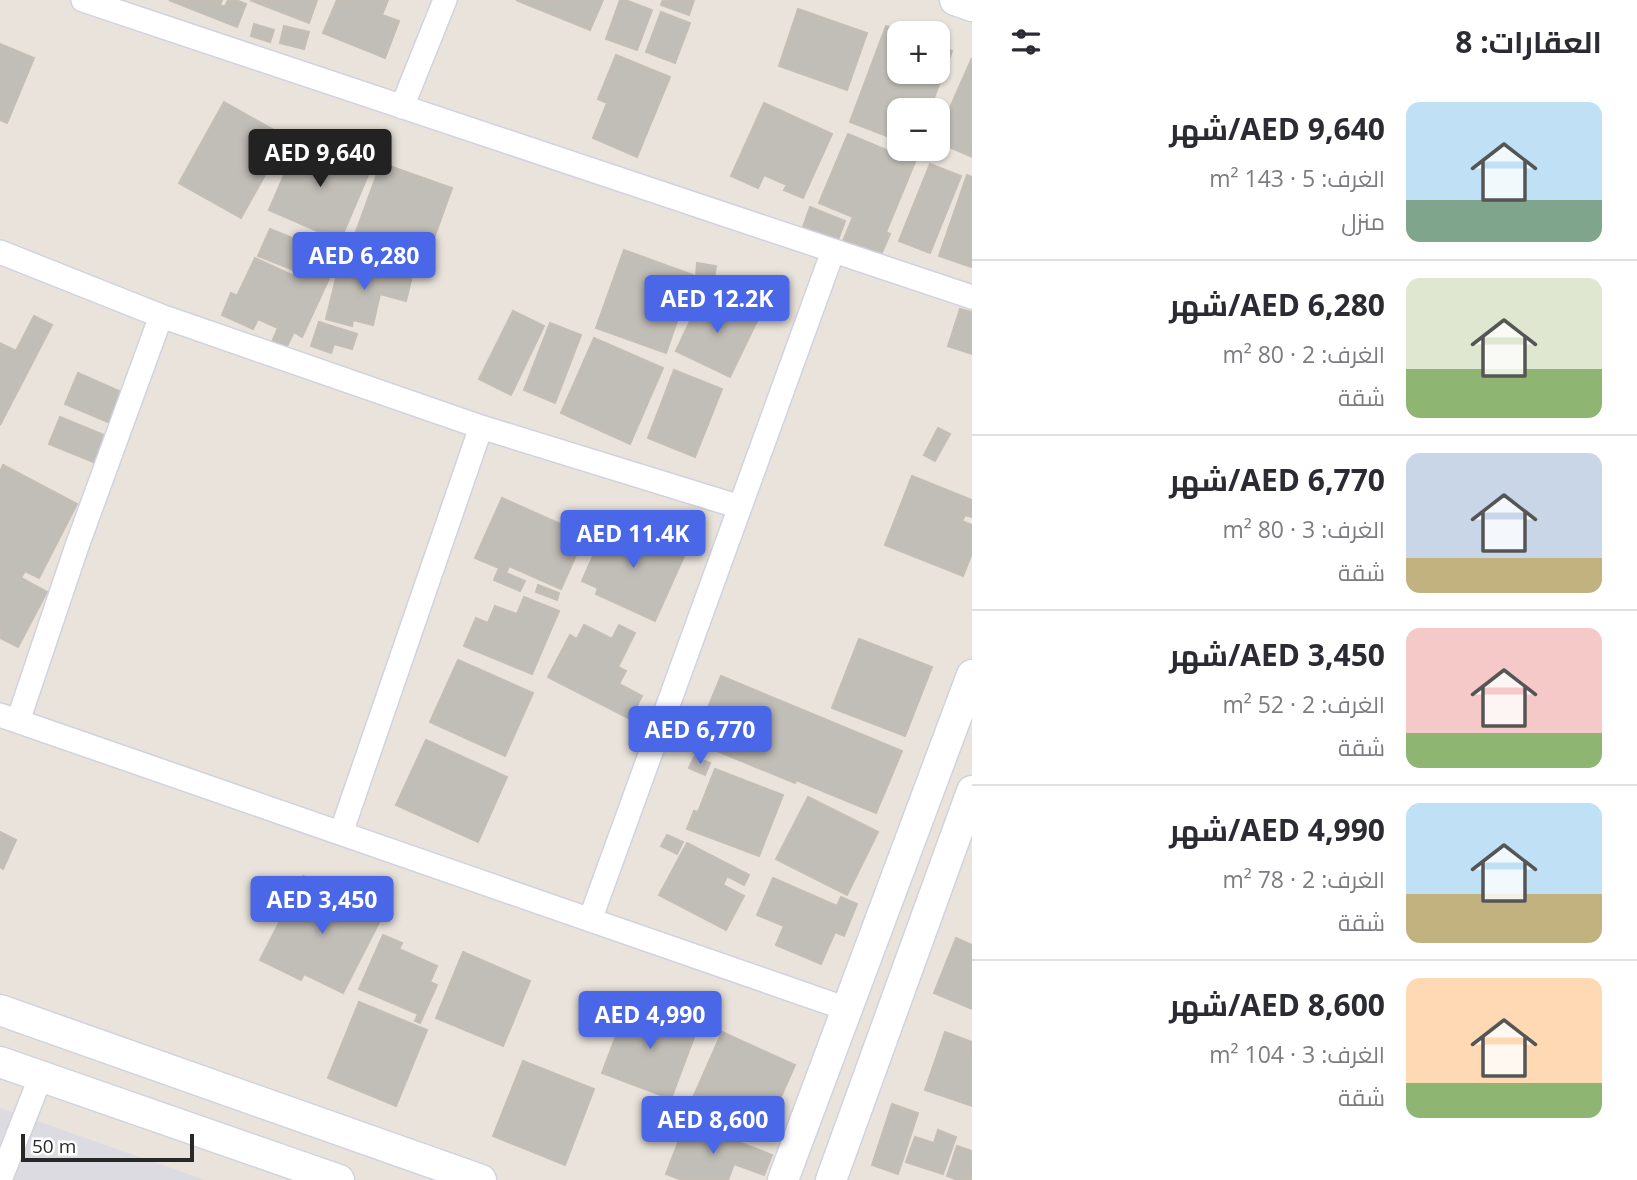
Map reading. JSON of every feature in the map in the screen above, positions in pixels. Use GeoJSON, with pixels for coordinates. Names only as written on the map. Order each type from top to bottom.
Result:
{"type":"FeatureCollection","features":[{"type":"Feature","properties":{"kind":"street"},"geometry":{"type":"LineString","coordinates":[[83,0],[972,297]]}},
{"type":"Feature","properties":{"kind":"street"},"geometry":{"type":"LineString","coordinates":[[402,107],[445,0]]}},
{"type":"Feature","properties":{"kind":"street"},"geometry":{"type":"LineString","coordinates":[[954,0],[972,6]]}},
{"type":"Feature","properties":{"kind":"street"},"geometry":{"type":"LineString","coordinates":[[590,920],[833,251]]}},
{"type":"Feature","properties":{"kind":"street"},"geometry":{"type":"LineString","coordinates":[[0,252],[162,316],[481,427],[740,507]]}},
{"type":"Feature","properties":{"kind":"street"},"geometry":{"type":"LineString","coordinates":[[162,316],[82,533],[9,718],[846,1009]]}},
{"type":"Feature","properties":{"kind":"street"},"geometry":{"type":"LineString","coordinates":[[341,833],[481,427]]}},
{"type":"Feature","properties":{"kind":"street"},"geometry":{"type":"LineString","coordinates":[[783,1180],[972,675]]}},
{"type":"Feature","properties":{"kind":"street"},"geometry":{"type":"LineString","coordinates":[[831,1180],[972,791]]}},
{"type":"Feature","properties":{"kind":"street"},"geometry":{"type":"LineString","coordinates":[[0,1010],[481,1180]]}},
{"type":"Feature","properties":{"kind":"street"},"geometry":{"type":"LineString","coordinates":[[0,1062],[339,1180]]}},
{"type":"Feature","properties":{"kind":"street"},"geometry":{"type":"LineString","coordinates":[[0,1180],[41,1076]]}},
{"type":"Feature","properties":{"kind":"shaded area"},"geometry":{"type":"Polygon","coordinates":[[[0,1108],[205,1180],[0,1180],[0,1108]]]}},
{"type":"Feature","properties":{"kind":"building"},"geometry":{"type":"Polygon","coordinates":[[[169,0],[222,0],[220,5],[225,7],[228,0],[246,4],[237,27],[169,0]]]}},
{"type":"Feature","properties":{"kind":"building"},"geometry":{"type":"Polygon","coordinates":[[[250,0],[317,0],[309,23],[250,0]]]}},
{"type":"Feature","properties":{"kind":"building"},"geometry":{"type":"Polygon","coordinates":[[[337,0],[388,0],[382,15],[399,21],[385,58],[323,33],[337,0]]]}},
{"type":"Feature","properties":{"kind":"building"},"geometry":{"type":"Polygon","coordinates":[[[516,0],[603,0],[590,30],[516,0]]]}},
{"type":"Feature","properties":{"kind":"building"},"geometry":{"type":"Polygon","coordinates":[[[620,0],[652,10],[637,50],[606,39],[620,0]]]}},
{"type":"Feature","properties":{"kind":"building"},"geometry":{"type":"Polygon","coordinates":[[[663,0],[694,0],[689,15],[661,5],[663,0]]]}},
{"type":"Feature","properties":{"kind":"building"},"geometry":{"type":"Polygon","coordinates":[[[798,9],[867,33],[847,90],[779,66],[798,9]]]}},
{"type":"Feature","properties":{"kind":"building"},"geometry":{"type":"Polygon","coordinates":[[[661,12],[690,23],[675,63],[646,52],[661,12]]]}},
{"type":"Feature","properties":{"kind":"building"},"geometry":{"type":"Polygon","coordinates":[[[254,24],[274,30],[270,42],[251,36],[254,24]]]}},
{"type":"Feature","properties":{"kind":"building"},"geometry":{"type":"Polygon","coordinates":[[[284,26],[309,32],[304,49],[280,43],[284,26]]]}},
{"type":"Feature","properties":{"kind":"building"},"geometry":{"type":"Polygon","coordinates":[[[887,26],[887,84],[939,84],[934,98],[887,98],[887,136],[850,122],[887,26]]]}},
{"type":"Feature","properties":{"kind":"building"},"geometry":{"type":"Polygon","coordinates":[[[0,44],[34,58],[7,123],[0,120],[0,44]]]}},
{"type":"Feature","properties":{"kind":"building"},"geometry":{"type":"Polygon","coordinates":[[[616,55],[670,77],[637,157],[593,138],[607,103],[598,99],[616,55]]]}},
{"type":"Feature","properties":{"kind":"building"},"geometry":{"type":"Polygon","coordinates":[[[972,58],[972,157],[950,147],[950,108],[972,58]]]}},
{"type":"Feature","properties":{"kind":"building"},"geometry":{"type":"Polygon","coordinates":[[[224,102],[286,137],[241,218],[179,183],[224,102]]]}},
{"type":"Feature","properties":{"kind":"building"},"geometry":{"type":"Polygon","coordinates":[[[764,103],[832,134],[803,198],[784,190],[787,185],[764,175],[758,188],[731,176],[764,103]]]}},
{"type":"Feature","properties":{"kind":"building"},"geometry":{"type":"Polygon","coordinates":[[[848,134],[887,150],[887,161],[915,162],[886,232],[890,234],[880,257],[843,241],[853,217],[819,203],[848,134]]]}},
{"type":"Feature","properties":{"kind":"building"},"geometry":{"type":"Polygon","coordinates":[[[300,138],[371,168],[340,241],[269,210],[300,138]]]}},
{"type":"Feature","properties":{"kind":"building"},"geometry":{"type":"Polygon","coordinates":[[[381,163],[452,188],[424,266],[353,240],[381,163]]]}},
{"type":"Feature","properties":{"kind":"building"},"geometry":{"type":"Polygon","coordinates":[[[930,164],[961,176],[930,253],[899,241],[930,164]]]}},
{"type":"Feature","properties":{"kind":"building"},"geometry":{"type":"Polygon","coordinates":[[[967,175],[972,177],[971,267],[939,256],[967,175]]]}},
{"type":"Feature","properties":{"kind":"building"},"geometry":{"type":"Polygon","coordinates":[[[810,207],[845,221],[838,240],[803,227],[810,207]]]}},
{"type":"Feature","properties":{"kind":"building"},"geometry":{"type":"Polygon","coordinates":[[[270,229],[307,244],[296,271],[258,256],[270,229]]]}},
{"type":"Feature","properties":{"kind":"building"},"geometry":{"type":"Polygon","coordinates":[[[309,243],[339,257],[302,337],[294,332],[286,348],[272,342],[278,328],[258,319],[253,329],[222,315],[231,293],[237,296],[255,258],[294,276],[309,243]]]}},
{"type":"Feature","properties":{"kind":"building"},"geometry":{"type":"Polygon","coordinates":[[[624,250],[693,275],[666,353],[596,328],[624,250]]]}},
{"type":"Feature","properties":{"kind":"building"},"geometry":{"type":"Polygon","coordinates":[[[341,258],[412,276],[406,301],[380,294],[373,325],[353,320],[352,326],[326,319],[341,258]]]}},
{"type":"Feature","properties":{"kind":"building"},"geometry":{"type":"Polygon","coordinates":[[[697,263],[716,266],[714,279],[696,276],[697,263]]]}},
{"type":"Feature","properties":{"kind":"building"},"geometry":{"type":"Polygon","coordinates":[[[703,293],[758,319],[730,377],[676,351],[703,293]]]}},
{"type":"Feature","properties":{"kind":"building"},"geometry":{"type":"Polygon","coordinates":[[[960,309],[972,312],[972,354],[948,346],[960,309]]]}},
{"type":"Feature","properties":{"kind":"building"},"geometry":{"type":"Polygon","coordinates":[[[513,311],[544,326],[511,395],[479,379],[513,311]]]}},
{"type":"Feature","properties":{"kind":"building"},"geometry":{"type":"Polygon","coordinates":[[[34,316],[52,325],[0,425],[0,343],[16,351],[34,316]]]}},
{"type":"Feature","properties":{"kind":"building"},"geometry":{"type":"Polygon","coordinates":[[[319,322],[357,334],[352,349],[334,344],[331,353],[311,346],[319,322]]]}},
{"type":"Feature","properties":{"kind":"building"},"geometry":{"type":"Polygon","coordinates":[[[550,323],[581,335],[555,403],[524,390],[550,323]]]}},
{"type":"Feature","properties":{"kind":"building"},"geometry":{"type":"Polygon","coordinates":[[[594,338],[663,368],[630,444],[561,413],[594,338]]]}},
{"type":"Feature","properties":{"kind":"building"},"geometry":{"type":"Polygon","coordinates":[[[674,370],[722,389],[695,457],[648,438],[674,370]]]}},
{"type":"Feature","properties":{"kind":"building"},"geometry":{"type":"Polygon","coordinates":[[[78,373],[128,395],[115,425],[65,404],[78,373]]]}},
{"type":"Feature","properties":{"kind":"building"},"geometry":{"type":"Polygon","coordinates":[[[60,417],[104,435],[98,451],[108,455],[103,466],[49,444],[60,417]]]}},
{"type":"Feature","properties":{"kind":"building"},"geometry":{"type":"Polygon","coordinates":[[[938,428],[950,434],[935,461],[924,455],[938,428]]]}},
{"type":"Feature","properties":{"kind":"building"},"geometry":{"type":"Polygon","coordinates":[[[3,465],[77,504],[39,578],[25,571],[21,578],[47,592],[18,647],[0,638],[0,472],[3,465]]]}},
{"type":"Feature","properties":{"kind":"building"},"geometry":{"type":"Polygon","coordinates":[[[912,476],[972,500],[972,517],[965,515],[962,521],[972,525],[972,553],[963,576],[885,545],[912,476]]]}},
{"type":"Feature","properties":{"kind":"building"},"geometry":{"type":"Polygon","coordinates":[[[502,498],[585,535],[561,589],[509,566],[506,573],[525,581],[520,591],[494,580],[499,568],[475,558],[502,498]]]}},
{"type":"Feature","properties":{"kind":"building"},"geometry":{"type":"Polygon","coordinates":[[[609,520],[685,554],[655,621],[596,594],[598,588],[582,581],[609,520]]]}},
{"type":"Feature","properties":{"kind":"building"},"geometry":{"type":"Polygon","coordinates":[[[538,585],[559,593],[557,600],[536,592],[538,585]]]}},
{"type":"Feature","properties":{"kind":"building"},"geometry":{"type":"Polygon","coordinates":[[[524,597],[559,611],[532,674],[464,646],[476,618],[488,623],[495,606],[517,614],[524,597]]]}},
{"type":"Feature","properties":{"kind":"building"},"geometry":{"type":"Polygon","coordinates":[[[584,625],[612,639],[619,625],[635,633],[618,667],[626,671],[619,684],[642,696],[630,719],[548,677],[570,635],[577,639],[584,625]]]}},
{"type":"Feature","properties":{"kind":"building"},"geometry":{"type":"Polygon","coordinates":[[[859,639],[932,667],[905,736],[832,708],[859,639]]]}},
{"type":"Feature","properties":{"kind":"building"},"geometry":{"type":"Polygon","coordinates":[[[458,660],[533,693],[505,756],[430,722],[458,660]]]}},
{"type":"Feature","properties":{"kind":"building"},"geometry":{"type":"Polygon","coordinates":[[[721,676],[902,751],[876,813],[712,749],[718,734],[700,727],[721,676]]]}},
{"type":"Feature","properties":{"kind":"building"},"geometry":{"type":"Polygon","coordinates":[[[426,740],[507,777],[478,842],[396,805],[426,740]]]}},
{"type":"Feature","properties":{"kind":"building"},"geometry":{"type":"Polygon","coordinates":[[[694,757],[710,763],[705,775],[689,768],[694,757]]]}},
{"type":"Feature","properties":{"kind":"building"},"geometry":{"type":"Polygon","coordinates":[[[715,769],[783,795],[759,856],[687,829],[694,811],[698,812],[715,769]]]}},
{"type":"Feature","properties":{"kind":"building"},"geometry":{"type":"Polygon","coordinates":[[[808,797],[878,832],[847,895],[776,859],[808,797]]]}},
{"type":"Feature","properties":{"kind":"building"},"geometry":{"type":"Polygon","coordinates":[[[0,832],[16,840],[3,869],[0,867],[0,832]]]}},
{"type":"Feature","properties":{"kind":"building"},"geometry":{"type":"Polygon","coordinates":[[[667,835],[683,842],[677,854],[661,846],[667,835]]]}},
{"type":"Feature","properties":{"kind":"building"},"geometry":{"type":"Polygon","coordinates":[[[687,843],[749,875],[744,885],[727,876],[723,885],[744,896],[726,930],[659,895],[687,843]]]}},
{"type":"Feature","properties":{"kind":"building"},"geometry":{"type":"Polygon","coordinates":[[[303,876],[369,910],[374,900],[387,907],[343,993],[304,974],[301,980],[260,960],[303,876]]]}},
{"type":"Feature","properties":{"kind":"building"},"geometry":{"type":"Polygon","coordinates":[[[773,878],[837,906],[841,897],[857,904],[844,936],[835,932],[821,964],[776,945],[784,926],[757,915],[773,878]]]}},
{"type":"Feature","properties":{"kind":"building"},"geometry":{"type":"Polygon","coordinates":[[[383,935],[402,943],[399,949],[437,966],[430,982],[437,985],[420,1023],[415,1021],[418,1014],[359,989],[383,935]]]}},
{"type":"Feature","properties":{"kind":"building"},"geometry":{"type":"Polygon","coordinates":[[[956,938],[972,945],[972,1009],[934,993],[956,938]]]}},
{"type":"Feature","properties":{"kind":"building"},"geometry":{"type":"Polygon","coordinates":[[[463,952],[530,981],[503,1046],[436,1018],[463,952]]]}},
{"type":"Feature","properties":{"kind":"building"},"geometry":{"type":"Polygon","coordinates":[[[359,1002],[427,1030],[396,1106],[328,1078],[359,1002]]]}},
{"type":"Feature","properties":{"kind":"building"},"geometry":{"type":"Polygon","coordinates":[[[629,1002],[697,1029],[671,1099],[602,1073],[629,1002]]]}},
{"type":"Feature","properties":{"kind":"building"},"geometry":{"type":"Polygon","coordinates":[[[698,1009],[707,1013],[701,1028],[692,1025],[698,1009]]]}},
{"type":"Feature","properties":{"kind":"building"},"geometry":{"type":"Polygon","coordinates":[[[722,1032],[795,1065],[765,1133],[692,1100],[722,1032]]]}},
{"type":"Feature","properties":{"kind":"building"},"geometry":{"type":"Polygon","coordinates":[[[945,1032],[972,1042],[972,1106],[925,1090],[945,1032]]]}},
{"type":"Feature","properties":{"kind":"building"},"geometry":{"type":"Polygon","coordinates":[[[523,1061],[594,1089],[565,1165],[493,1136],[523,1061]]]}},
{"type":"Feature","properties":{"kind":"building"},"geometry":{"type":"Polygon","coordinates":[[[892,1104],[918,1113],[898,1174],[872,1165],[892,1104]]]}},
{"type":"Feature","properties":{"kind":"building"},"geometry":{"type":"Polygon","coordinates":[[[686,1122],[772,1155],[764,1175],[734,1164],[728,1180],[682,1180],[666,1174],[686,1122]]]}},
{"type":"Feature","properties":{"kind":"building"},"geometry":{"type":"Polygon","coordinates":[[[938,1130],[956,1137],[943,1174],[906,1162],[915,1137],[934,1143],[938,1130]]]}},
{"type":"Feature","properties":{"kind":"building"},"geometry":{"type":"Polygon","coordinates":[[[957,1146],[972,1151],[972,1180],[958,1180],[947,1176],[957,1146]]]}}]}
